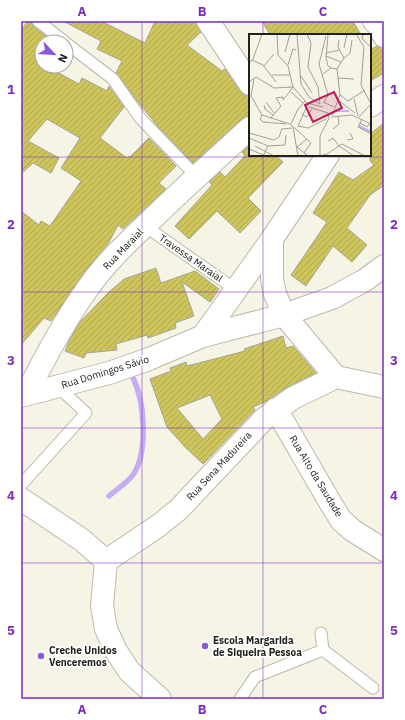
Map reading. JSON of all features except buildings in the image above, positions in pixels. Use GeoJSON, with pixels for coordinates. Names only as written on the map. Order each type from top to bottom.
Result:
{"type":"FeatureCollection","features":[{"type":"Feature","properties":{"kind":"street"},"geometry":{"type":"LineString","coordinates":[[208,21],[249,82]]}},
{"type":"Feature","properties":{"kind":"street"},"geometry":{"type":"LineString","coordinates":[[374,21],[384,36]]}},
{"type":"Feature","properties":{"kind":"street"},"geometry":{"type":"LineString","coordinates":[[371,105],[384,96]]}},
{"type":"Feature","properties":{"kind":"street","name":"Rua Maraial"},"geometry":{"type":"LineString","coordinates":[[23,394],[63,325],[88,287],[115,255],[196,176],[249,129]]}},
{"type":"Feature","properties":{"kind":"street"},"geometry":{"type":"LineString","coordinates":[[204,336],[272,239],[327,156]]}},
{"type":"Feature","properties":{"kind":"street"},"geometry":{"type":"LineString","coordinates":[[272,239],[272,279],[275,294],[284,315],[336,377],[384,387]]}},
{"type":"Feature","properties":{"kind":"street","name":"Rua Domingos Sávio"},"geometry":{"type":"LineString","coordinates":[[23,394],[109,373],[204,336],[284,315],[332,298],[364,280],[384,266]]}},
{"type":"Feature","properties":{"kind":"street","name":"Rua Sena Madureira"},"geometry":{"type":"LineString","coordinates":[[106,561],[158,526],[178,510],[243,439],[276,409],[293,398],[336,377]]}},
{"type":"Feature","properties":{"kind":"street","name":"Rua Alto da Saudade"},"geometry":{"type":"LineString","coordinates":[[276,409],[341,520],[352,530],[384,550]]}},
{"type":"Feature","properties":{"kind":"street"},"geometry":{"type":"LineString","coordinates":[[21,499],[82,540],[106,561],[102,606],[106,630],[116,651],[129,671],[160,699]]}},
{"type":"Feature","properties":{"kind":"lane"},"geometry":{"type":"LineString","coordinates":[[38,21],[54,34]]}},
{"type":"Feature","properties":{"kind":"lane"},"geometry":{"type":"LineString","coordinates":[[74,50],[113,80],[141,119],[196,176]]}},
{"type":"Feature","properties":{"kind":"lane","name":"Travessa Maraial"},"geometry":{"type":"LineString","coordinates":[[145,226],[236,290]]}},
{"type":"Feature","properties":{"kind":"lane"},"geometry":{"type":"LineString","coordinates":[[21,485],[86,413],[57,386]]}},
{"type":"Feature","properties":{"kind":"lane"},"geometry":{"type":"LineString","coordinates":[[321,633],[323,650],[373,688]]}},
{"type":"Feature","properties":{"kind":"lane"},"geometry":{"type":"LineString","coordinates":[[240,699],[255,677],[323,650]]}},
{"type":"Feature","properties":{"kind":"waterway"},"geometry":{"type":"LineString","coordinates":[[109,496],[131,478],[138,466],[141,454],[143,441],[142,413],[137,388],[133,378]]}},
{"type":"Feature","properties":{"kind":"place","name":"Escola Margarida de Siqueira Pessoa"},"geometry":{"type":"Point","coordinates":[205,646]}},
{"type":"Feature","properties":{"kind":"place","name":"Creche Unidos Venceremos"},"geometry":{"type":"Point","coordinates":[41,656]}}]}
